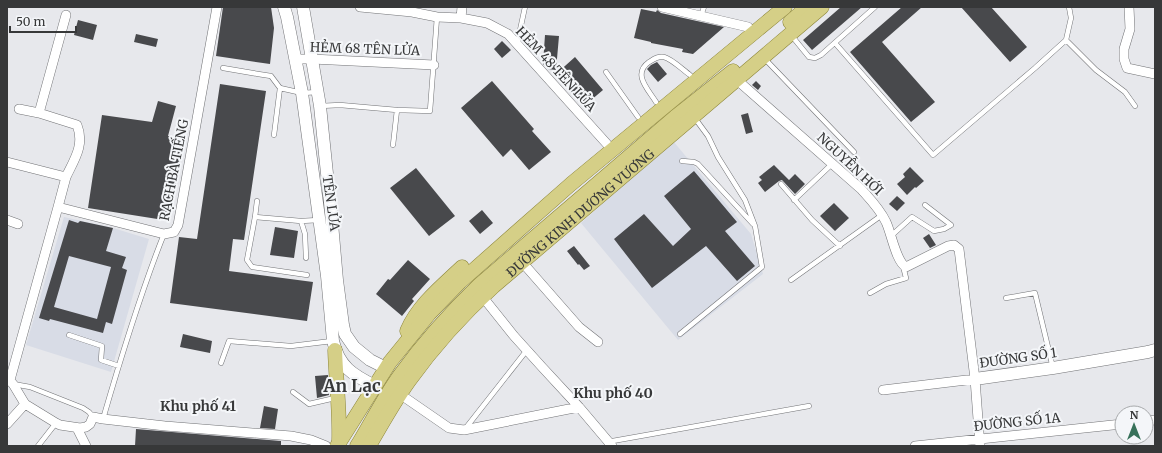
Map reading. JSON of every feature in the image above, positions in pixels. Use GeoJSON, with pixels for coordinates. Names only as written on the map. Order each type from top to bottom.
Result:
{"type":"FeatureCollection","features":[{"type":"Feature","properties":{"kind":"main road","name":"TÊN LỬA"},"geometry":{"type":"LineString","coordinates":[[284,7],[302,93],[327,276],[334,346],[338,357],[345,367],[359,378],[375,386]]}},
{"type":"Feature","properties":{"kind":"main road","name":"TÊN LỬA"},"geometry":{"type":"LineString","coordinates":[[303,7],[320,106],[337,280],[344,329],[354,347],[370,360],[386,368]]}},
{"type":"Feature","properties":{"kind":"main road","name":"ĐƯỜNG KINH DƯƠNG VƯƠNG"},"geometry":{"type":"LineString","coordinates":[[334,445],[386,368],[429,314],[460,282],[569,181],[753,28],[771,7]]}},
{"type":"Feature","properties":{"kind":"main road","name":"ĐƯỜNG KINH DƯƠNG VƯƠNG"},"geometry":{"type":"LineString","coordinates":[[610,147],[638,117],[656,102],[753,28],[785,7]]}},
{"type":"Feature","properties":{"kind":"main road","name":"ĐƯỜNG KINH DƯƠNG VƯƠNG"},"geometry":{"type":"LineString","coordinates":[[356,446],[395,393],[433,333],[479,285],[737,80],[763,56],[807,7]]}},
{"type":"Feature","properties":{"kind":"main road","name":"ĐƯỜNG KINH DƯƠNG VƯƠNG"},"geometry":{"type":"LineString","coordinates":[[404,379],[482,296],[522,262],[675,117],[786,31],[822,7]]}},
{"type":"Feature","properties":{"kind":"main road"},"geometry":{"type":"LineString","coordinates":[[569,181],[585,201]]}},
{"type":"Feature","properties":{"kind":"main road"},"geometry":{"type":"LineString","coordinates":[[334,346],[340,421],[334,445]]}},
{"type":"Feature","properties":{"kind":"main road","name":"ĐƯỜNG SỐ 1"},"geometry":{"type":"LineString","coordinates":[[976,379],[1053,368],[1155,350]]}},
{"type":"Feature","properties":{"kind":"main road"},"geometry":{"type":"LineString","coordinates":[[386,368],[404,379]]}},
{"type":"Feature","properties":{"kind":"main road"},"geometry":{"type":"LineString","coordinates":[[375,386],[395,393]]}},
{"type":"Feature","properties":{"kind":"main road","name":"ĐƯỜNG KINH DƯƠNG VƯƠNG"},"geometry":{"type":"LineString","coordinates":[[369,446],[395,393]]}},
{"type":"Feature","properties":{"kind":"street","name":"RẠCH BÀ TIẾNG"},"geometry":{"type":"LineString","coordinates":[[58,208],[164,234],[174,232],[178,225],[217,7]]}},
{"type":"Feature","properties":{"kind":"street","name":"HẺM 48 TÊN LỬA"},"geometry":{"type":"LineString","coordinates":[[360,7],[412,10],[437,17],[461,18],[487,23],[508,34],[610,147]]}},
{"type":"Feature","properties":{"kind":"street"},"geometry":{"type":"LineString","coordinates":[[461,18],[462,7]]}},
{"type":"Feature","properties":{"kind":"street"},"geometry":{"type":"LineString","coordinates":[[662,7],[703,12],[753,28]]}},
{"type":"Feature","properties":{"kind":"street"},"geometry":{"type":"LineString","coordinates":[[1129,7],[1130,29],[1124,49],[1125,64],[1127,68],[1155,74]]}},
{"type":"Feature","properties":{"kind":"street"},"geometry":{"type":"LineString","coordinates":[[39,112],[66,15]]}},
{"type":"Feature","properties":{"kind":"street","name":"HẺM 68 TÊN LỬA"},"geometry":{"type":"LineString","coordinates":[[295,59],[434,65]]}},
{"type":"Feature","properties":{"kind":"street","name":"NGUYỄN HỚI"},"geometry":{"type":"LineString","coordinates":[[737,80],[872,200],[882,215],[903,266]]}},
{"type":"Feature","properties":{"kind":"street"},"geometry":{"type":"LineString","coordinates":[[18,109],[39,112],[77,125],[80,133],[79,149],[66,177],[10,381],[25,404],[60,425],[77,428],[86,427],[90,424],[93,417],[165,426],[291,436],[334,445]]}},
{"type":"Feature","properties":{"kind":"street"},"geometry":{"type":"LineString","coordinates":[[7,162],[66,177]]}},
{"type":"Feature","properties":{"kind":"street"},"geometry":{"type":"LineString","coordinates":[[7,220],[18,224]]}},
{"type":"Feature","properties":{"kind":"street"},"geometry":{"type":"LineString","coordinates":[[903,266],[906,267],[948,246],[954,245],[959,249],[976,379],[980,443]]}},
{"type":"Feature","properties":{"kind":"street"},"geometry":{"type":"LineString","coordinates":[[522,262],[579,327],[598,342]]}},
{"type":"Feature","properties":{"kind":"street"},"geometry":{"type":"LineString","coordinates":[[482,296],[527,350],[579,407],[610,444]]}},
{"type":"Feature","properties":{"kind":"street","name":"ĐƯỜNG SỐ 1"},"geometry":{"type":"LineString","coordinates":[[884,390],[976,379]]}},
{"type":"Feature","properties":{"kind":"street"},"geometry":{"type":"LineString","coordinates":[[395,393],[407,399],[449,428],[464,430],[579,407]]}},
{"type":"Feature","properties":{"kind":"street"},"geometry":{"type":"LineString","coordinates":[[7,424],[25,404]]}},
{"type":"Feature","properties":{"kind":"street","name":"ĐƯỜNG SỐ 1A"},"geometry":{"type":"LineString","coordinates":[[916,446],[980,443],[1114,425]]}},
{"type":"Feature","properties":{"kind":"street"},"geometry":{"type":"LineString","coordinates":[[77,428],[86,446]]}},
{"type":"Feature","properties":{"kind":"lane"},"geometry":{"type":"LineString","coordinates":[[517,44],[524,7]]}},
{"type":"Feature","properties":{"kind":"lane"},"geometry":{"type":"LineString","coordinates":[[786,31],[809,57],[815,58],[821,55],[875,7]]}},
{"type":"Feature","properties":{"kind":"lane"},"geometry":{"type":"LineString","coordinates":[[835,43],[933,155],[1066,40],[1071,18],[1069,7]]}},
{"type":"Feature","properties":{"kind":"lane"},"geometry":{"type":"LineString","coordinates":[[320,106],[340,105],[430,111],[437,17]]}},
{"type":"Feature","properties":{"kind":"lane"},"geometry":{"type":"LineString","coordinates":[[1066,40],[1096,70],[1125,92],[1135,106]]}},
{"type":"Feature","properties":{"kind":"lane"},"geometry":{"type":"LineString","coordinates":[[763,56],[854,152]]}},
{"type":"Feature","properties":{"kind":"lane"},"geometry":{"type":"LineString","coordinates":[[656,102],[644,83],[641,75],[643,66],[656,57],[664,57],[690,75]]}},
{"type":"Feature","properties":{"kind":"lane"},"geometry":{"type":"LineString","coordinates":[[223,68],[271,76],[280,88],[302,93],[318,92]]}},
{"type":"Feature","properties":{"kind":"lane"},"geometry":{"type":"LineString","coordinates":[[606,72],[638,117]]}},
{"type":"Feature","properties":{"kind":"lane"},"geometry":{"type":"LineString","coordinates":[[274,136],[280,88]]}},
{"type":"Feature","properties":{"kind":"lane"},"geometry":{"type":"LineString","coordinates":[[393,145],[397,110]]}},
{"type":"Feature","properties":{"kind":"lane"},"geometry":{"type":"LineString","coordinates":[[680,334],[762,267],[755,226],[745,200],[718,157],[708,136],[693,116]]}},
{"type":"Feature","properties":{"kind":"lane"},"geometry":{"type":"LineString","coordinates":[[682,162],[694,162],[698,164],[755,226]]}},
{"type":"Feature","properties":{"kind":"lane"},"geometry":{"type":"LineString","coordinates":[[794,200],[832,164]]}},
{"type":"Feature","properties":{"kind":"lane"},"geometry":{"type":"LineString","coordinates":[[781,184],[812,220],[840,246]]}},
{"type":"Feature","properties":{"kind":"lane"},"geometry":{"type":"LineString","coordinates":[[257,201],[247,260],[252,267],[308,275]]}},
{"type":"Feature","properties":{"kind":"lane"},"geometry":{"type":"LineString","coordinates":[[891,236],[912,217],[934,231],[944,229],[951,225],[924,205]]}},
{"type":"Feature","properties":{"kind":"lane"},"geometry":{"type":"LineString","coordinates":[[791,280],[882,215]]}},
{"type":"Feature","properties":{"kind":"lane"},"geometry":{"type":"LineString","coordinates":[[255,217],[301,221],[319,220]]}},
{"type":"Feature","properties":{"kind":"lane"},"geometry":{"type":"LineString","coordinates":[[301,221],[305,234],[306,258]]}},
{"type":"Feature","properties":{"kind":"lane"},"geometry":{"type":"LineString","coordinates":[[103,419],[150,269],[164,234]]}},
{"type":"Feature","properties":{"kind":"lane"},"geometry":{"type":"LineString","coordinates":[[870,293],[886,284],[906,278],[903,266]]}},
{"type":"Feature","properties":{"kind":"lane"},"geometry":{"type":"LineString","coordinates":[[1006,298],[1035,293],[1053,368]]}},
{"type":"Feature","properties":{"kind":"lane"},"geometry":{"type":"LineString","coordinates":[[69,335],[102,346],[101,360],[119,366]]}},
{"type":"Feature","properties":{"kind":"lane"},"geometry":{"type":"LineString","coordinates":[[221,363],[229,341],[291,346],[334,346]]}},
{"type":"Feature","properties":{"kind":"lane"},"geometry":{"type":"LineString","coordinates":[[464,430],[527,350]]}},
{"type":"Feature","properties":{"kind":"lane"},"geometry":{"type":"LineString","coordinates":[[10,381],[30,387],[83,408],[93,417]]}},
{"type":"Feature","properties":{"kind":"lane"},"geometry":{"type":"LineString","coordinates":[[293,392],[310,404],[338,397]]}},
{"type":"Feature","properties":{"kind":"lane"},"geometry":{"type":"LineString","coordinates":[[610,444],[809,406]]}},
{"type":"Feature","properties":{"kind":"lane"},"geometry":{"type":"LineString","coordinates":[[38,446],[56,423]]}},
{"type":"Feature","properties":{"kind":"shaded area"},"geometry":{"type":"Polygon","coordinates":[[[673,141],[751,234],[763,274],[678,340],[581,223],[673,141]]]}},
{"type":"Feature","properties":{"kind":"shaded area"},"geometry":{"type":"Polygon","coordinates":[[[64,217],[113,228],[149,239],[111,372],[26,345],[64,217]]]}},
{"type":"Feature","properties":{"kind":"building"},"geometry":{"type":"Polygon","coordinates":[[[223,7],[271,7],[274,28],[270,64],[216,56],[223,7]]]}},
{"type":"Feature","properties":{"kind":"building"},"geometry":{"type":"Polygon","coordinates":[[[841,7],[862,7],[812,50],[803,40],[841,7]]]}},
{"type":"Feature","properties":{"kind":"building"},"geometry":{"type":"Polygon","coordinates":[[[902,7],[922,7],[882,42],[935,102],[911,122],[850,52],[902,7]]]}},
{"type":"Feature","properties":{"kind":"building"},"geometry":{"type":"Polygon","coordinates":[[[961,7],[991,7],[1027,47],[1010,62],[961,7]]]}},
{"type":"Feature","properties":{"kind":"building"},"geometry":{"type":"Polygon","coordinates":[[[641,9],[656,12],[657,10],[661,13],[724,27],[693,54],[682,52],[683,49],[634,38],[641,9]]]}},
{"type":"Feature","properties":{"kind":"building"},"geometry":{"type":"Polygon","coordinates":[[[78,20],[97,25],[93,40],[74,35],[78,20]]]}},
{"type":"Feature","properties":{"kind":"building"},"geometry":{"type":"Polygon","coordinates":[[[136,34],[158,39],[156,47],[134,42],[136,34]]]}},
{"type":"Feature","properties":{"kind":"building"},"geometry":{"type":"Polygon","coordinates":[[[545,35],[559,36],[556,70],[548,69],[543,64],[545,35]]]}},
{"type":"Feature","properties":{"kind":"building"},"geometry":{"type":"Polygon","coordinates":[[[502,41],[511,50],[502,58],[494,49],[502,41]]]}},
{"type":"Feature","properties":{"kind":"building"},"geometry":{"type":"Polygon","coordinates":[[[575,57],[603,90],[584,106],[556,74],[575,57]]]}},
{"type":"Feature","properties":{"kind":"building"},"geometry":{"type":"Polygon","coordinates":[[[657,62],[667,74],[658,82],[647,69],[657,62]]]}},
{"type":"Feature","properties":{"kind":"building"},"geometry":{"type":"Polygon","coordinates":[[[492,81],[534,129],[532,131],[551,152],[529,170],[511,149],[503,157],[461,108],[492,81]]]}},
{"type":"Feature","properties":{"kind":"building"},"geometry":{"type":"Polygon","coordinates":[[[756,81],[761,86],[758,90],[752,85],[756,81]]]}},
{"type":"Feature","properties":{"kind":"building"},"geometry":{"type":"Polygon","coordinates":[[[220,84],[266,91],[244,240],[233,239],[229,271],[313,282],[307,321],[170,303],[179,237],[197,239],[220,84]]]}},
{"type":"Feature","properties":{"kind":"building"},"geometry":{"type":"Polygon","coordinates":[[[158,101],[176,106],[168,136],[182,139],[170,221],[88,208],[102,115],[152,122],[158,101]]]}},
{"type":"Feature","properties":{"kind":"building"},"geometry":{"type":"Polygon","coordinates":[[[748,113],[753,132],[746,134],[741,115],[748,113]]]}},
{"type":"Feature","properties":{"kind":"building"},"geometry":{"type":"Polygon","coordinates":[[[774,165],[789,180],[795,174],[805,184],[795,194],[782,180],[765,192],[758,183],[762,180],[759,177],[774,165]]]}},
{"type":"Feature","properties":{"kind":"building"},"geometry":{"type":"Polygon","coordinates":[[[910,167],[924,181],[907,195],[897,184],[905,177],[903,174],[910,167]]]}},
{"type":"Feature","properties":{"kind":"building"},"geometry":{"type":"Polygon","coordinates":[[[416,168],[455,216],[429,236],[390,188],[416,168]]]}},
{"type":"Feature","properties":{"kind":"building"},"geometry":{"type":"Polygon","coordinates":[[[694,171],[737,222],[725,231],[755,266],[737,281],[706,246],[652,288],[614,239],[644,214],[673,246],[691,229],[664,196],[694,171]]]}},
{"type":"Feature","properties":{"kind":"building"},"geometry":{"type":"Polygon","coordinates":[[[897,196],[905,203],[897,211],[889,204],[897,196]]]}},
{"type":"Feature","properties":{"kind":"building"},"geometry":{"type":"Polygon","coordinates":[[[834,203],[849,218],[835,231],[820,216],[834,203]]]}},
{"type":"Feature","properties":{"kind":"building"},"geometry":{"type":"Polygon","coordinates":[[[482,210],[493,223],[480,234],[469,221],[482,210]]]}},
{"type":"Feature","properties":{"kind":"building"},"geometry":{"type":"Polygon","coordinates":[[[69,220],[78,223],[80,221],[113,228],[106,251],[126,257],[122,268],[127,270],[112,324],[106,322],[103,333],[50,319],[49,321],[39,318],[69,220]],[[69,256],[54,307],[97,319],[111,267],[69,256]]]}},
{"type":"Feature","properties":{"kind":"building"},"geometry":{"type":"Polygon","coordinates":[[[275,227],[298,231],[294,258],[270,255],[275,227]]]}},
{"type":"Feature","properties":{"kind":"building"},"geometry":{"type":"Polygon","coordinates":[[[929,234],[936,245],[930,248],[923,238],[929,234]]]}},
{"type":"Feature","properties":{"kind":"building"},"geometry":{"type":"Polygon","coordinates":[[[574,246],[590,266],[584,270],[567,251],[574,246]]]}},
{"type":"Feature","properties":{"kind":"building"},"geometry":{"type":"Polygon","coordinates":[[[408,260],[430,279],[412,299],[414,301],[402,316],[376,294],[388,279],[390,280],[408,260]]]}},
{"type":"Feature","properties":{"kind":"building"},"geometry":{"type":"Polygon","coordinates":[[[183,334],[212,341],[210,353],[180,347],[183,334]]]}},
{"type":"Feature","properties":{"kind":"building"},"geometry":{"type":"Polygon","coordinates":[[[328,375],[329,395],[317,398],[315,376],[328,375]]]}},
{"type":"Feature","properties":{"kind":"building"},"geometry":{"type":"Polygon","coordinates":[[[264,406],[278,409],[275,429],[260,428],[264,406]]]}},
{"type":"Feature","properties":{"kind":"building"},"geometry":{"type":"Polygon","coordinates":[[[136,429],[281,441],[281,446],[135,446],[136,429]]]}},
{"type":"Feature","properties":{"kind":"district","name":"An Lạc"},"geometry":{"type":"Point","coordinates":[352,386]}},
{"type":"Feature","properties":{"kind":"district","name":"Khu phố 40"},"geometry":{"type":"Point","coordinates":[613,393]}},
{"type":"Feature","properties":{"kind":"district","name":"Khu phố 41"},"geometry":{"type":"Point","coordinates":[198,406]}}]}
